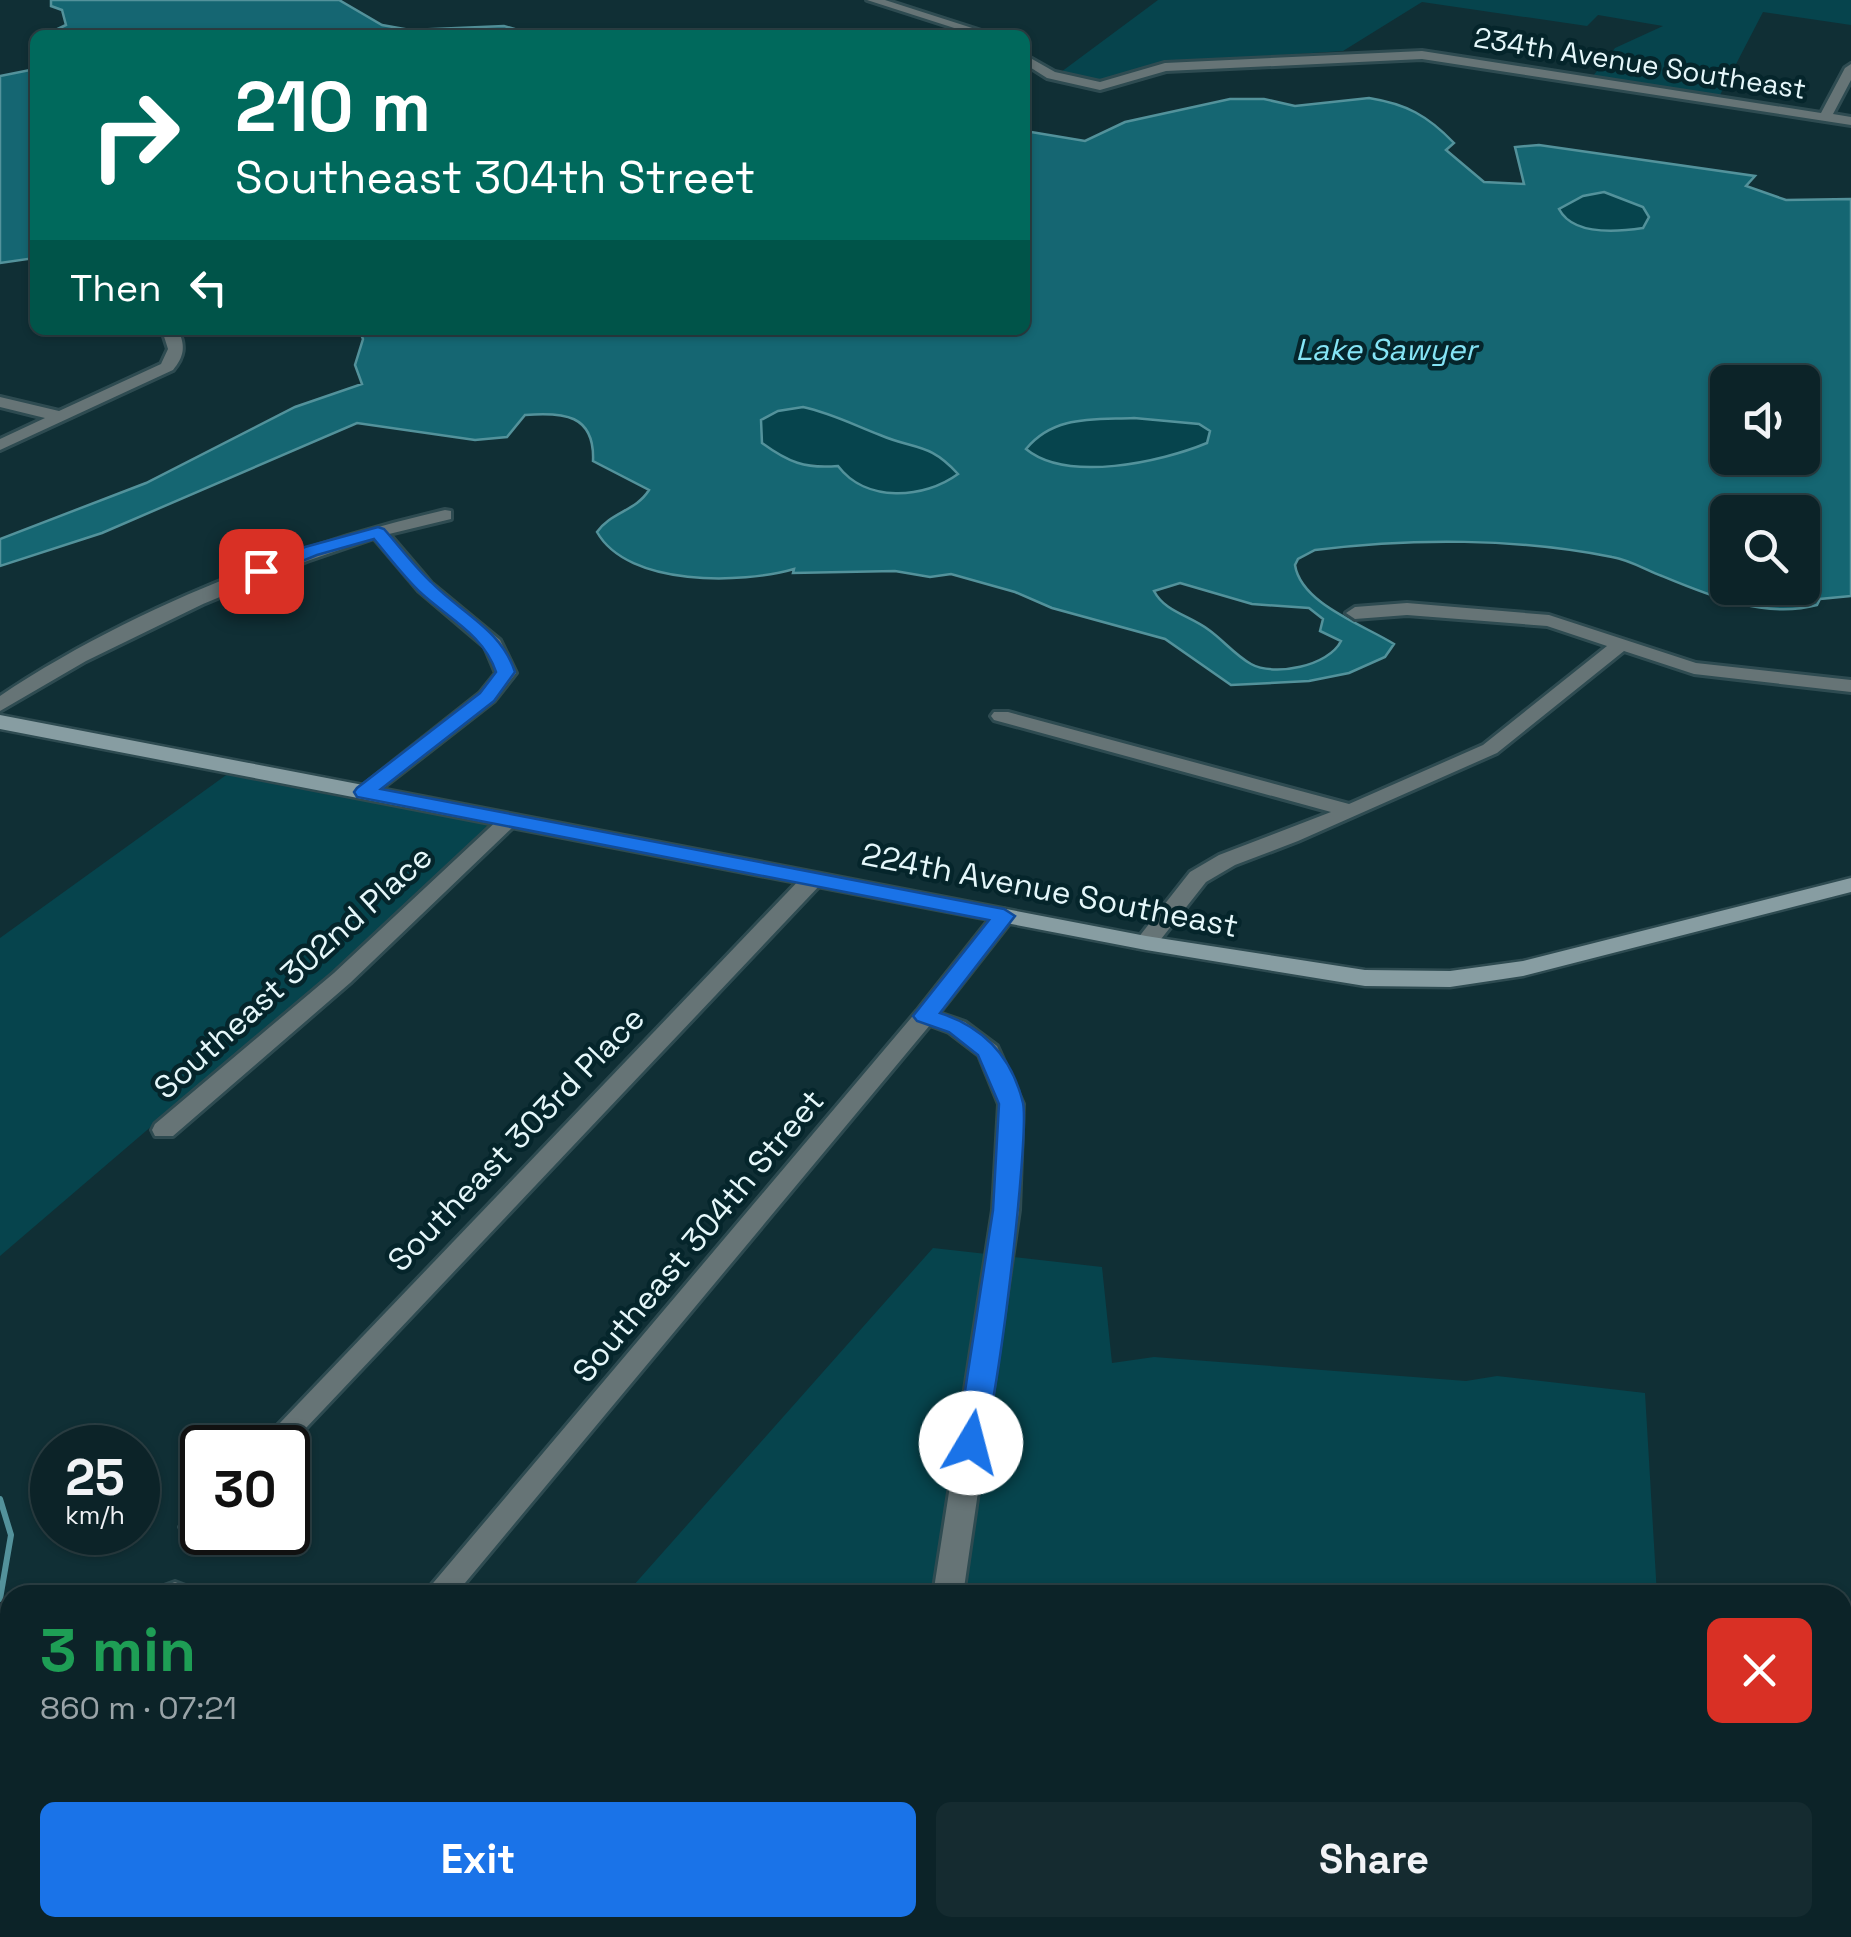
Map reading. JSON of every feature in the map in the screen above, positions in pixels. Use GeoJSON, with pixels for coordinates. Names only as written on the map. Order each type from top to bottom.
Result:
{"type":"FeatureCollection","features":[{"type":"Feature","properties":{"kind":"street"},"geometry":{"type":"LineString","coordinates":[[873,0],[972,30]]}},
{"type":"Feature","properties":{"kind":"street","name":"234th Avenue Southeast"},"geometry":{"type":"LineString","coordinates":[[1030,62],[1050,75],[1100,86],[1164,67],[1422,54],[1851,121]]}},
{"type":"Feature","properties":{"kind":"street"},"geometry":{"type":"LineString","coordinates":[[1825,118],[1851,68]]}},
{"type":"Feature","properties":{"kind":"street"},"geometry":{"type":"LineString","coordinates":[[0,445],[167,367],[176,352],[173,335]]}},
{"type":"Feature","properties":{"kind":"street"},"geometry":{"type":"LineString","coordinates":[[0,402],[63,418]]}},
{"type":"Feature","properties":{"kind":"street"},"geometry":{"type":"LineString","coordinates":[[0,705],[39,678],[95,648],[234,582],[311,551],[445,514]]}},
{"type":"Feature","properties":{"kind":"street"},"geometry":{"type":"LineString","coordinates":[[365,792],[487,697],[506,672],[493,644],[425,587],[378,532]]}},
{"type":"Feature","properties":{"kind":"street"},"geometry":{"type":"LineString","coordinates":[[1354,613],[1408,608],[1483,612],[1549,622],[1694,668],[1851,686]]}},
{"type":"Feature","properties":{"kind":"street"},"geometry":{"type":"LineString","coordinates":[[1146,942],[1198,877],[1227,860],[1490,750],[1620,644]]}},
{"type":"Feature","properties":{"kind":"street"},"geometry":{"type":"LineString","coordinates":[[1001,716],[1351,811]]}},
{"type":"Feature","properties":{"kind":"street","name":"224th Avenue Southeast"},"geometry":{"type":"LineString","coordinates":[[0,722],[1004,916],[1338,976],[1450,979],[1598,952],[1851,885]]}},
{"type":"Feature","properties":{"kind":"street","name":"Southeast 302nd Place"},"geometry":{"type":"LineString","coordinates":[[164,1130],[342,978],[508,821]]}},
{"type":"Feature","properties":{"kind":"street","name":"Southeast 303rd Place"},"geometry":{"type":"LineString","coordinates":[[292,1425],[813,879]]}},
{"type":"Feature","properties":{"kind":"street","name":"Southeast 304th Street"},"geometry":{"type":"LineString","coordinates":[[446,1585],[925,1016],[1004,916]]}},
{"type":"Feature","properties":{"kind":"street"},"geometry":{"type":"LineString","coordinates":[[925,1016],[957,1026],[988,1051],[1011,1104],[1006,1210],[950,1585]]}},
{"type":"Feature","properties":{"kind":"shaded area"},"geometry":{"type":"Polygon","coordinates":[[[1158,0],[1851,0],[1851,25],[1763,12],[1720,95],[1593,76],[1615,48],[1663,26],[1598,15],[1587,26],[1422,2],[1343,51],[1157,63],[1098,83],[1077,80],[1061,72],[1158,0]]]}},
{"type":"Feature","properties":{"kind":"shaded area"},"geometry":{"type":"Polygon","coordinates":[[[1604,192],[1643,207],[1649,217],[1643,228],[1585,228],[1574,224],[1558,208],[1583,196],[1604,192]]]}},
{"type":"Feature","properties":{"kind":"shaded area"},"geometry":{"type":"Polygon","coordinates":[[[803,407],[929,451],[959,474],[938,489],[913,495],[871,488],[838,466],[790,463],[762,443],[761,420],[778,411],[803,407]]]}},
{"type":"Feature","properties":{"kind":"shaded area"},"geometry":{"type":"Polygon","coordinates":[[[1134,418],[1199,424],[1210,431],[1207,444],[1140,462],[1090,467],[1044,459],[1026,449],[1063,425],[1134,418]]]}},
{"type":"Feature","properties":{"kind":"shaded area"},"geometry":{"type":"Polygon","coordinates":[[[229,773],[365,792],[508,821],[0,1256],[0,938],[229,773]]]}},
{"type":"Feature","properties":{"kind":"shaded area"},"geometry":{"type":"Polygon","coordinates":[[[933,1248],[1102,1267],[1112,1363],[1154,1357],[1466,1381],[1497,1376],[1645,1393],[1656,1585],[634,1585],[933,1248]]]}},
{"type":"Feature","properties":{"kind":"water"},"geometry":{"type":"Polygon","coordinates":[[[51,0],[339,0],[382,25],[410,30],[56,30],[66,25],[62,10],[51,6],[51,0]]]}},
{"type":"Feature","properties":{"kind":"water"},"geometry":{"type":"Polygon","coordinates":[[[504,26],[518,30],[410,30],[504,26]]]}},
{"type":"Feature","properties":{"kind":"water"},"geometry":{"type":"Polygon","coordinates":[[[30,70],[30,259],[0,263],[0,76],[30,70]]]}},
{"type":"Feature","properties":{"kind":"water","name":"Lake Sawyer"},"geometry":{"type":"Polygon","coordinates":[[[1369,98],[1405,107],[1444,133],[1454,143],[1446,150],[1484,182],[1524,184],[1515,147],[1539,145],[1755,176],[1746,186],[1786,200],[1851,199],[1851,596],[1820,599],[1820,495],[1710,495],[1710,594],[1619,558],[1539,546],[1427,542],[1315,550],[1295,565],[1309,591],[1336,612],[1394,644],[1385,657],[1349,673],[1309,681],[1231,685],[1165,639],[1052,608],[1015,592],[951,574],[930,577],[895,571],[793,573],[794,569],[746,577],[688,577],[634,563],[612,550],[597,532],[649,490],[593,461],[589,434],[582,425],[552,414],[525,415],[507,437],[475,440],[357,423],[102,533],[0,566],[0,539],[146,483],[295,407],[362,384],[355,365],[361,335],[1030,335],[1030,132],[1085,141],[1125,122],[1230,99],[1264,99],[1295,106],[1369,98]],[[1604,192],[1583,196],[1559,209],[1574,224],[1609,231],[1643,228],[1649,217],[1643,207],[1604,192]],[[803,407],[778,411],[761,420],[762,443],[797,463],[838,466],[850,478],[879,491],[912,492],[958,474],[930,452],[803,407]],[[1134,418],[1075,422],[1049,430],[1026,449],[1065,465],[1115,466],[1165,457],[1207,443],[1210,431],[1199,424],[1134,418]],[[1180,583],[1154,591],[1171,609],[1209,630],[1261,668],[1286,669],[1313,663],[1335,650],[1341,641],[1320,631],[1323,619],[1309,608],[1252,604],[1180,583]]]}},
{"type":"Feature","properties":{"kind":"water","name":"Lake Sawyer"},"geometry":{"type":"Polygon","coordinates":[[[1748,605],[1817,605],[1797,609],[1748,605]]]}},
{"type":"Feature","properties":{"kind":"waterway"},"geometry":{"type":"LineString","coordinates":[[0,1499],[11,1535],[2,1585]]}},
{"type":"Feature","properties":{"kind":"route"},"geometry":{"type":"LineString","coordinates":[[261,571],[311,551],[378,532],[425,587],[500,654],[506,672],[498,686],[365,792],[1004,916],[925,1016],[957,1026],[988,1051],[1011,1104],[1006,1210],[971,1443]]}}]}
